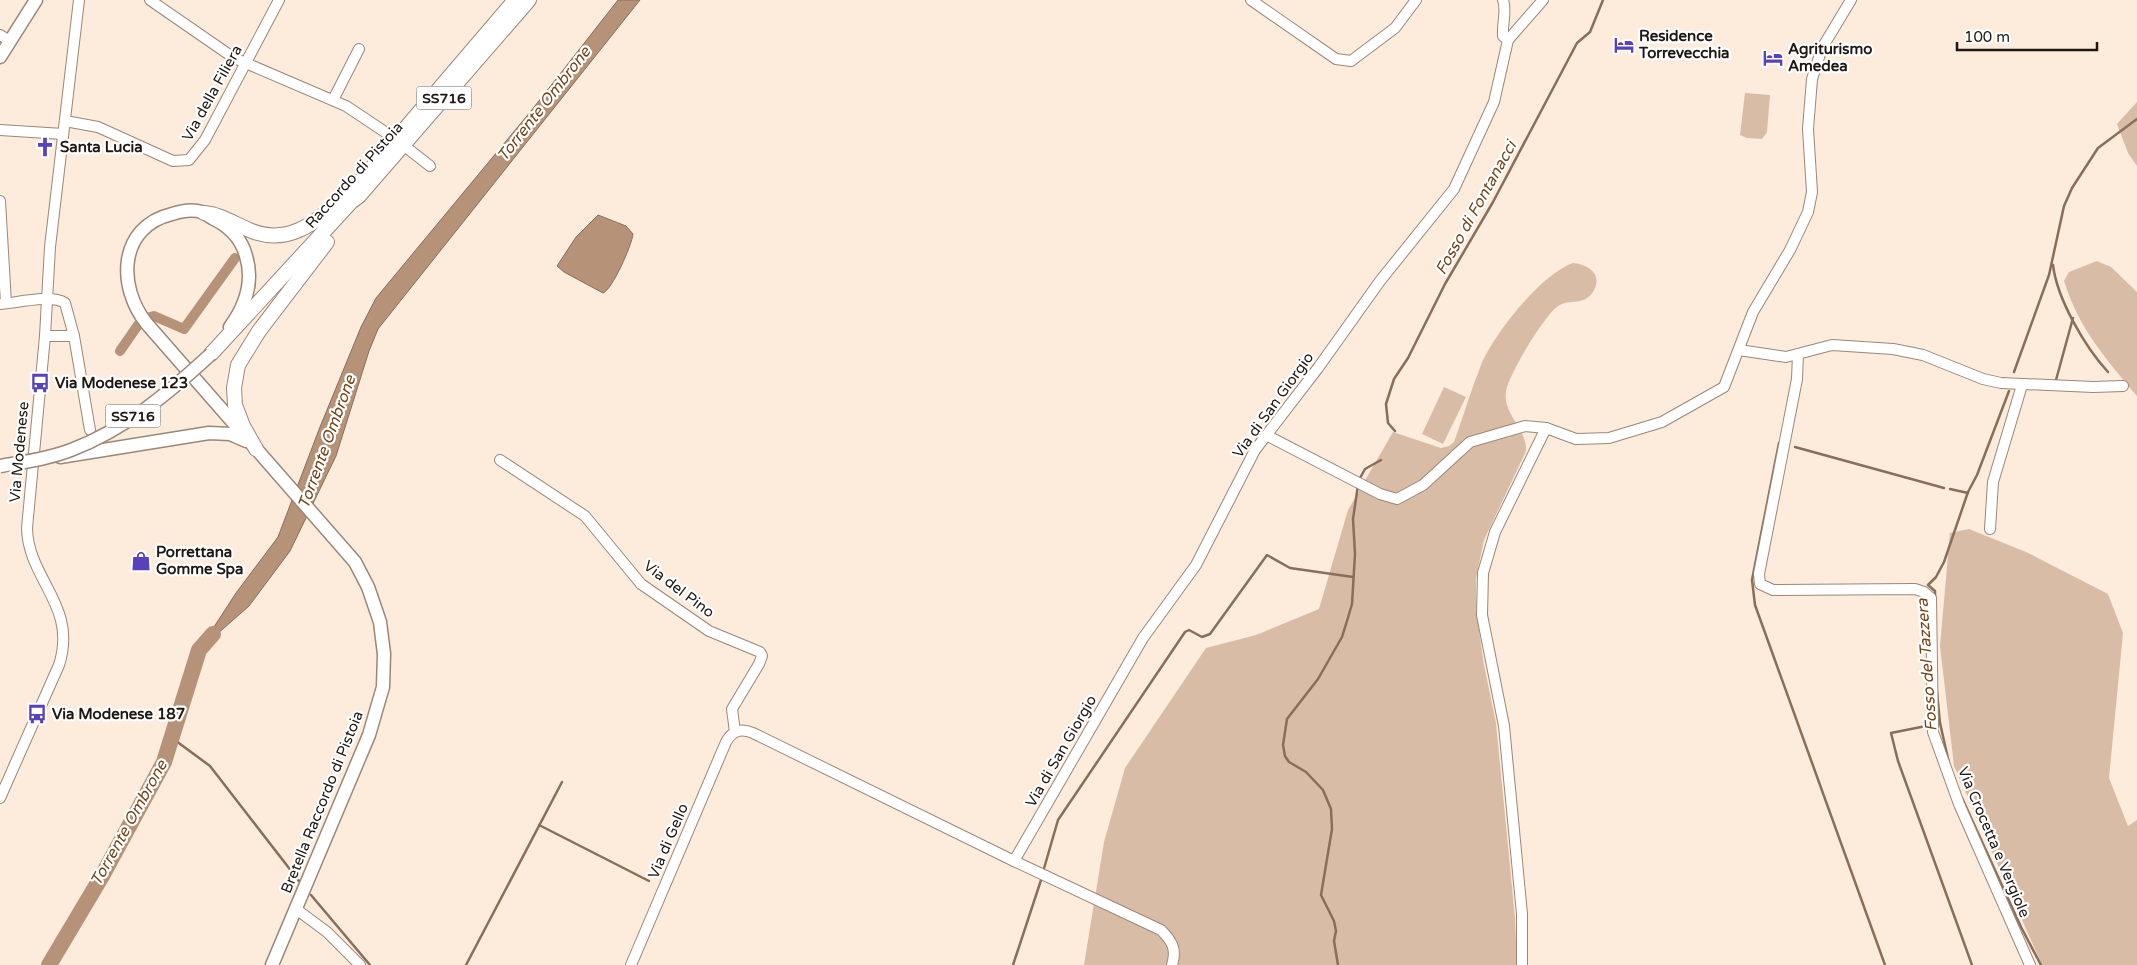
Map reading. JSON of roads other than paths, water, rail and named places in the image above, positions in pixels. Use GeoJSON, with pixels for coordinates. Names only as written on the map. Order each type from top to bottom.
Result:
{"type":"FeatureCollection","features":[{"type":"Feature","properties":{"kind":"highway","name":"Raccordo di Pistoia"},"geometry":{"type":"LineString","coordinates":[[352,196],[515,0]]}},
{"type":"Feature","properties":{"kind":"highway","name":"Raccordo di Pistoia"},"geometry":{"type":"LineString","coordinates":[[211,354],[279,279],[285,269],[529,0]]}},
{"type":"Feature","properties":{"kind":"highway"},"geometry":{"type":"LineString","coordinates":[[204,212],[213,214],[256,233],[281,236],[308,227],[352,196]]}},
{"type":"Feature","properties":{"kind":"highway"},"geometry":{"type":"LineString","coordinates":[[256,449],[243,426],[236,406],[234,388],[238,365],[259,331],[352,196]]}},
{"type":"Feature","properties":{"kind":"main road"},"geometry":{"type":"LineString","coordinates":[[0,57],[5,38],[36,0]]}},
{"type":"Feature","properties":{"kind":"main road","name":"Bretella Raccordo di Pistoia"},"geometry":{"type":"LineString","coordinates":[[204,212],[185,211],[170,214],[154,221],[144,230],[128,257],[126,275],[129,294],[139,314],[355,562],[375,604],[383,638],[383,687],[369,735],[272,965]]}},
{"type":"Feature","properties":{"kind":"main road"},"geometry":{"type":"LineString","coordinates":[[204,212],[234,232],[242,244],[249,269],[248,291],[245,302],[211,354]]}},
{"type":"Feature","properties":{"kind":"main road","name":"Raccordo di Pistoia"},"geometry":{"type":"LineString","coordinates":[[0,466],[72,450],[114,428],[156,401],[211,354]]}},
{"type":"Feature","properties":{"kind":"main road"},"geometry":{"type":"LineString","coordinates":[[42,458],[216,432],[239,437],[256,449]]}},
{"type":"Feature","properties":{"kind":"street","name":"Via Modenese"},"geometry":{"type":"LineString","coordinates":[[0,798],[59,665],[65,644],[60,616],[29,546],[27,533],[45,336],[46,299],[64,121],[79,0]]}},
{"type":"Feature","properties":{"kind":"street"},"geometry":{"type":"LineString","coordinates":[[150,0],[209,43],[245,64],[333,100],[364,117],[391,136]]}},
{"type":"Feature","properties":{"kind":"street","name":"Via della Filiera"},"geometry":{"type":"LineString","coordinates":[[64,121],[94,126],[169,160],[184,161],[193,156],[201,147],[279,0]]}},
{"type":"Feature","properties":{"kind":"street"},"geometry":{"type":"LineString","coordinates":[[1251,0],[1336,59],[1351,61],[1395,28],[1416,0]]}},
{"type":"Feature","properties":{"kind":"street"},"geometry":{"type":"LineString","coordinates":[[1503,0],[1506,9],[1502,30],[1503,36],[1508,40]]}},
{"type":"Feature","properties":{"kind":"street","name":"Via di San Giorgio"},"geometry":{"type":"LineString","coordinates":[[1014,861],[1143,638],[1189,576],[1250,458],[1318,368],[1380,281],[1454,189],[1494,102],[1508,40],[1543,0]]}},
{"type":"Feature","properties":{"kind":"street"},"geometry":{"type":"LineString","coordinates":[[1266,435],[1380,494],[1397,499],[1423,485],[1470,442],[1525,426],[1546,428],[1570,437],[1592,440],[1630,433],[1662,422],[1724,387],[1753,312],[1790,250],[1808,212],[1812,192],[1808,129],[1812,79],[1822,48],[1851,0]]}},
{"type":"Feature","properties":{"kind":"street"},"geometry":{"type":"LineString","coordinates":[[333,100],[359,49]]}},
{"type":"Feature","properties":{"kind":"street"},"geometry":{"type":"LineString","coordinates":[[0,130],[63,134]]}},
{"type":"Feature","properties":{"kind":"street"},"geometry":{"type":"LineString","coordinates":[[408,148],[430,166]]}},
{"type":"Feature","properties":{"kind":"street"},"geometry":{"type":"LineString","coordinates":[[0,201],[3,304],[46,299],[65,302],[74,336],[90,430]]}},
{"type":"Feature","properties":{"kind":"street"},"geometry":{"type":"LineString","coordinates":[[45,336],[74,336]]}},
{"type":"Feature","properties":{"kind":"street"},"geometry":{"type":"LineString","coordinates":[[1739,350],[1777,356],[1798,354],[1832,345],[1901,350],[1923,355],[1992,382],[2022,385],[2123,386]]}},
{"type":"Feature","properties":{"kind":"street","name":"Via Crocetta e Vergiole"},"geometry":{"type":"LineString","coordinates":[[1798,354],[1797,378],[1759,574],[1760,584],[1773,590],[1915,589],[1928,595],[1932,609],[1932,725],[1960,804],[2030,965]]}},
{"type":"Feature","properties":{"kind":"street"},"geometry":{"type":"LineString","coordinates":[[1990,529],[1995,475],[2022,385]]}},
{"type":"Feature","properties":{"kind":"street"},"geometry":{"type":"LineString","coordinates":[[1522,965],[1522,914],[1504,726],[1482,614],[1484,573],[1495,532],[1546,428]]}},
{"type":"Feature","properties":{"kind":"street","name":"Via del Pino"},"geometry":{"type":"LineString","coordinates":[[500,460],[585,516],[641,584],[709,631],[760,652],[762,656],[759,664],[731,712],[735,732]]}},
{"type":"Feature","properties":{"kind":"street"},"geometry":{"type":"LineString","coordinates":[[735,732],[744,730],[753,733],[1014,861],[1161,930],[1172,941],[1176,954],[1172,965]]}},
{"type":"Feature","properties":{"kind":"street","name":"Via di Gello"},"geometry":{"type":"LineString","coordinates":[[632,965],[726,742],[735,732]]}},
{"type":"Feature","properties":{"kind":"street"},"geometry":{"type":"LineString","coordinates":[[296,909],[327,932],[360,965]]}},
{"type":"Feature","properties":{"kind":"water"},"geometry":{"type":"Polygon","coordinates":[[[618,0],[640,0],[378,329],[369,351],[336,456],[290,551],[249,606],[199,650],[236,593],[278,537],[361,327],[376,298],[531,111],[618,0]]]}},
{"type":"Feature","properties":{"kind":"water"},"geometry":{"type":"Polygon","coordinates":[[[598,215],[626,226],[633,234],[621,266],[607,290],[603,293],[564,272],[557,266],[576,237],[598,215]]]}},
{"type":"Feature","properties":{"kind":"waterway","name":"Fosso di Fontanacci"},"geometry":{"type":"LineString","coordinates":[[1395,431],[1388,423],[1386,404],[1394,379],[1408,358],[1445,284],[1493,202],[1577,43],[1590,32],[1603,0]]}},
{"type":"Feature","properties":{"kind":"waterway","name":"Fosso del Tazzera"},"geometry":{"type":"LineString","coordinates":[[2014,372],[2049,275],[2064,206],[2072,188],[2098,148],[2137,119]]}},
{"type":"Feature","properties":{"kind":"waterway"},"geometry":{"type":"LineString","coordinates":[[150,317],[154,316],[184,329],[235,258]]}},
{"type":"Feature","properties":{"kind":"waterway"},"geometry":{"type":"LineString","coordinates":[[2053,265],[2060,293],[2073,322],[2090,350],[2108,372]]}},
{"type":"Feature","properties":{"kind":"waterway"},"geometry":{"type":"LineString","coordinates":[[2056,380],[2073,318]]}},
{"type":"Feature","properties":{"kind":"waterway"},"geometry":{"type":"LineString","coordinates":[[120,351],[138,325]]}},
{"type":"Feature","properties":{"kind":"waterway","name":"Fosso del Tazzera"},"geometry":{"type":"LineString","coordinates":[[1935,596],[1935,591],[1928,585],[1936,577],[1944,562],[1968,492],[1977,475],[2009,391]]}},
{"type":"Feature","properties":{"kind":"waterway"},"geometry":{"type":"LineString","coordinates":[[1779,443],[1752,580],[1755,605],[1885,965]]}},
{"type":"Feature","properties":{"kind":"waterway"},"geometry":{"type":"LineString","coordinates":[[1795,447],[1944,488]]}},
{"type":"Feature","properties":{"kind":"waterway","name":"Fosso di Fontanacci"},"geometry":{"type":"LineString","coordinates":[[1359,480],[1365,469],[1381,460]]}},
{"type":"Feature","properties":{"kind":"waterway","name":"Fosso di Fontanacci"},"geometry":{"type":"LineString","coordinates":[[1338,965],[1334,941],[1336,931],[1334,921],[1321,895],[1332,829],[1331,809],[1323,790],[1306,772],[1289,762],[1285,756],[1283,745],[1287,719],[1318,679],[1342,637],[1352,604],[1355,554],[1353,519],[1358,485]]}},
{"type":"Feature","properties":{"kind":"waterway"},"geometry":{"type":"LineString","coordinates":[[1950,489],[1968,493]]}},
{"type":"Feature","properties":{"kind":"waterway"},"geometry":{"type":"LineString","coordinates":[[1043,872],[1058,820],[1185,632],[1189,630],[1202,637],[1210,634],[1267,555],[1290,568],[1353,577]]}},
{"type":"Feature","properties":{"kind":"waterway","name":"Torrente Ombrone"},"geometry":{"type":"LineString","coordinates":[[49,965],[102,876],[164,762],[199,650],[213,634]]}},
{"type":"Feature","properties":{"kind":"waterway","name":"Fosso del Tazzera"},"geometry":{"type":"LineString","coordinates":[[1937,692],[1940,723],[1949,763]]}},
{"type":"Feature","properties":{"kind":"waterway"},"geometry":{"type":"LineString","coordinates":[[1931,725],[1891,733],[1898,761],[1972,965]]}},
{"type":"Feature","properties":{"kind":"waterway"},"geometry":{"type":"LineString","coordinates":[[172,738],[210,766],[299,881]]}},
{"type":"Feature","properties":{"kind":"waterway"},"geometry":{"type":"LineString","coordinates":[[466,965],[562,782]]}},
{"type":"Feature","properties":{"kind":"waterway","name":"Fosso del Tazzera"},"geometry":{"type":"LineString","coordinates":[[1962,798],[2021,927],[2041,965]]}},
{"type":"Feature","properties":{"kind":"waterway"},"geometry":{"type":"LineString","coordinates":[[539,825],[649,881]]}},
{"type":"Feature","properties":{"kind":"waterway"},"geometry":{"type":"LineString","coordinates":[[1013,965],[1042,877]]}},
{"type":"Feature","properties":{"kind":"waterway"},"geometry":{"type":"LineString","coordinates":[[311,895],[370,965]]}},
{"type":"Feature","properties":{"kind":"place","name":"Residence Torrevecchia"},"geometry":{"type":"Point","coordinates":[1624,45]}},
{"type":"Feature","properties":{"kind":"place","name":"Agriturismo Amedea"},"geometry":{"type":"Point","coordinates":[1773,58]}},
{"type":"Feature","properties":{"kind":"place","name":"Santa Lucia"},"geometry":{"type":"Point","coordinates":[45,147]}},
{"type":"Feature","properties":{"kind":"place","name":"Via Modenese 123"},"geometry":{"type":"Point","coordinates":[40,383]}},
{"type":"Feature","properties":{"kind":"place","name":"Porrettana Gomme Spa"},"geometry":{"type":"Point","coordinates":[141,561]}},
{"type":"Feature","properties":{"kind":"place","name":"Via Modenese 187"},"geometry":{"type":"Point","coordinates":[37,714]}}]}
